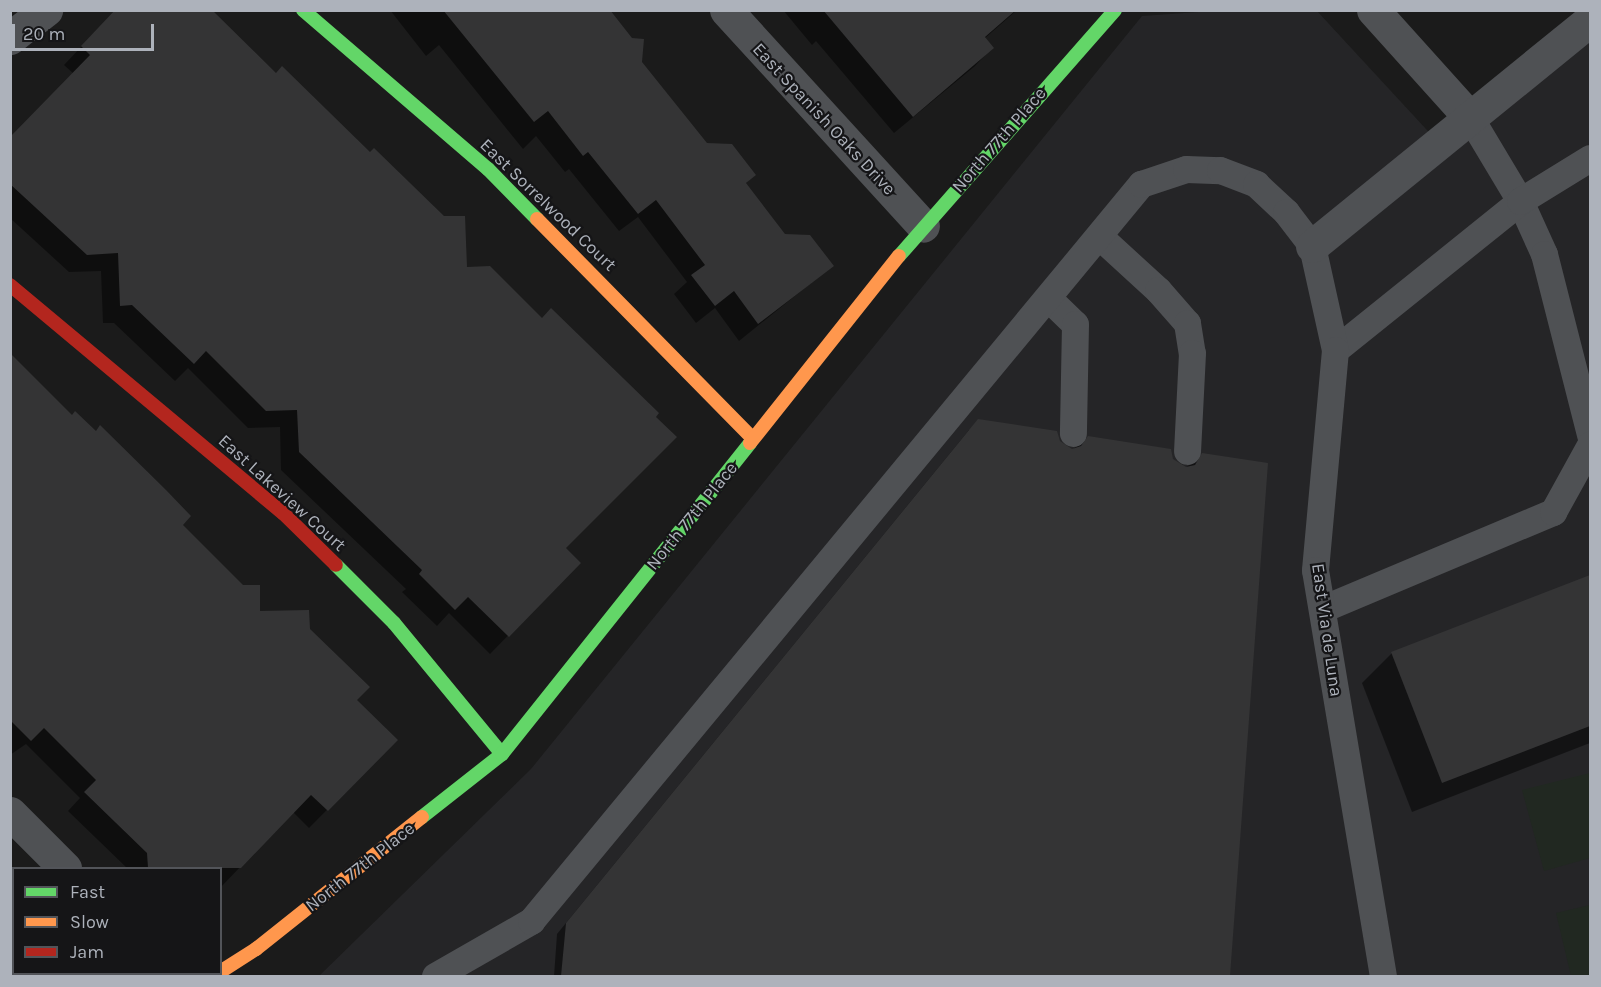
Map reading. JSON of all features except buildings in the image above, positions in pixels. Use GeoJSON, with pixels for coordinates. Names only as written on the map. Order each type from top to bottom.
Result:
{"type":"FeatureCollection","features":[{"type":"Feature","properties":{"kind":"street"},"geometry":{"type":"LineString","coordinates":[[10,38],[46,10]]}},
{"type":"Feature","properties":{"kind":"street","name":"East Sorrelwood Court"},"geometry":{"type":"LineString","coordinates":[[303,10],[488,169],[753,439]]}},
{"type":"Feature","properties":{"kind":"street","name":"East Spanish Oaks Drive"},"geometry":{"type":"LineString","coordinates":[[726,10],[923,226]]}},
{"type":"Feature","properties":{"kind":"street","name":"North 77th Place"},"geometry":{"type":"LineString","coordinates":[[222,971],[256,949],[502,754],[923,226],[1104,19],[1115,10]]}},
{"type":"Feature","properties":{"kind":"street"},"geometry":{"type":"LineString","coordinates":[[1373,10],[1471,119]]}},
{"type":"Feature","properties":{"kind":"street"},"geometry":{"type":"LineString","coordinates":[[1312,246],[1590,20]]}},
{"type":"Feature","properties":{"kind":"street","name":"East Lakeview Court"},"geometry":{"type":"LineString","coordinates":[[10,285],[283,513],[394,623],[502,754]]}},
{"type":"Feature","properties":{"kind":"street"},"geometry":{"type":"LineString","coordinates":[[10,813],[64,867]]}},
{"type":"Feature","properties":{"kind":"lane"},"geometry":{"type":"LineString","coordinates":[[1471,119],[1520,201],[1544,254],[1590,435]]}},
{"type":"Feature","properties":{"kind":"lane"},"geometry":{"type":"LineString","coordinates":[[1335,350],[1520,201],[1590,158]]}},
{"type":"Feature","properties":{"kind":"lane"},"geometry":{"type":"LineString","coordinates":[[435,976],[531,921],[1141,184],[1186,169],[1220,170],[1256,184],[1286,212],[1312,246]]}},
{"type":"Feature","properties":{"kind":"lane"},"geometry":{"type":"LineString","coordinates":[[1099,236],[1158,290],[1187,322],[1192,353],[1186,451]]}},
{"type":"Feature","properties":{"kind":"lane","name":"East Via de Luna"},"geometry":{"type":"LineString","coordinates":[[1312,246],[1335,350],[1315,570],[1383,976]]}},
{"type":"Feature","properties":{"kind":"lane"},"geometry":{"type":"LineString","coordinates":[[1048,298],[1075,324],[1073,433]]}},
{"type":"Feature","properties":{"kind":"lane"},"geometry":{"type":"LineString","coordinates":[[1322,609],[1553,512],[1590,445]]}},
{"type":"Feature","properties":{"kind":"shaded area"},"geometry":{"type":"Polygon","coordinates":[[[1227,10],[1317,11],[1438,142],[1590,34],[1590,976],[319,976],[531,769],[1142,16],[1227,10]]]}},
{"type":"Feature","properties":{"kind":"shaded area"},"geometry":{"type":"Polygon","coordinates":[[[1590,773],[1590,858],[1544,871],[1522,790],[1590,773]]]}},
{"type":"Feature","properties":{"kind":"shaded area"},"geometry":{"type":"Polygon","coordinates":[[[1590,905],[1590,976],[1571,976],[1556,913],[1590,905]]]}},
{"type":"Feature","properties":{"kind":"traffic: fast"},"geometry":{"type":"LineString","coordinates":[[303,10],[488,169],[537,219]]}},
{"type":"Feature","properties":{"kind":"traffic: fast"},"geometry":{"type":"LineString","coordinates":[[899,256],[1115,10]]}},
{"type":"Feature","properties":{"kind":"traffic: fast"},"geometry":{"type":"LineString","coordinates":[[422,817],[502,754],[750,443]]}},
{"type":"Feature","properties":{"kind":"traffic: fast"},"geometry":{"type":"LineString","coordinates":[[336,565],[394,623],[502,754]]}},
{"type":"Feature","properties":{"kind":"traffic: slow"},"geometry":{"type":"LineString","coordinates":[[537,219],[753,439]]}},
{"type":"Feature","properties":{"kind":"traffic: slow"},"geometry":{"type":"LineString","coordinates":[[750,443],[899,256]]}},
{"type":"Feature","properties":{"kind":"traffic: slow"},"geometry":{"type":"LineString","coordinates":[[222,971],[256,949],[422,817]]}},
{"type":"Feature","properties":{"kind":"traffic: jam"},"geometry":{"type":"LineString","coordinates":[[10,285],[283,513],[336,565]]}}]}
